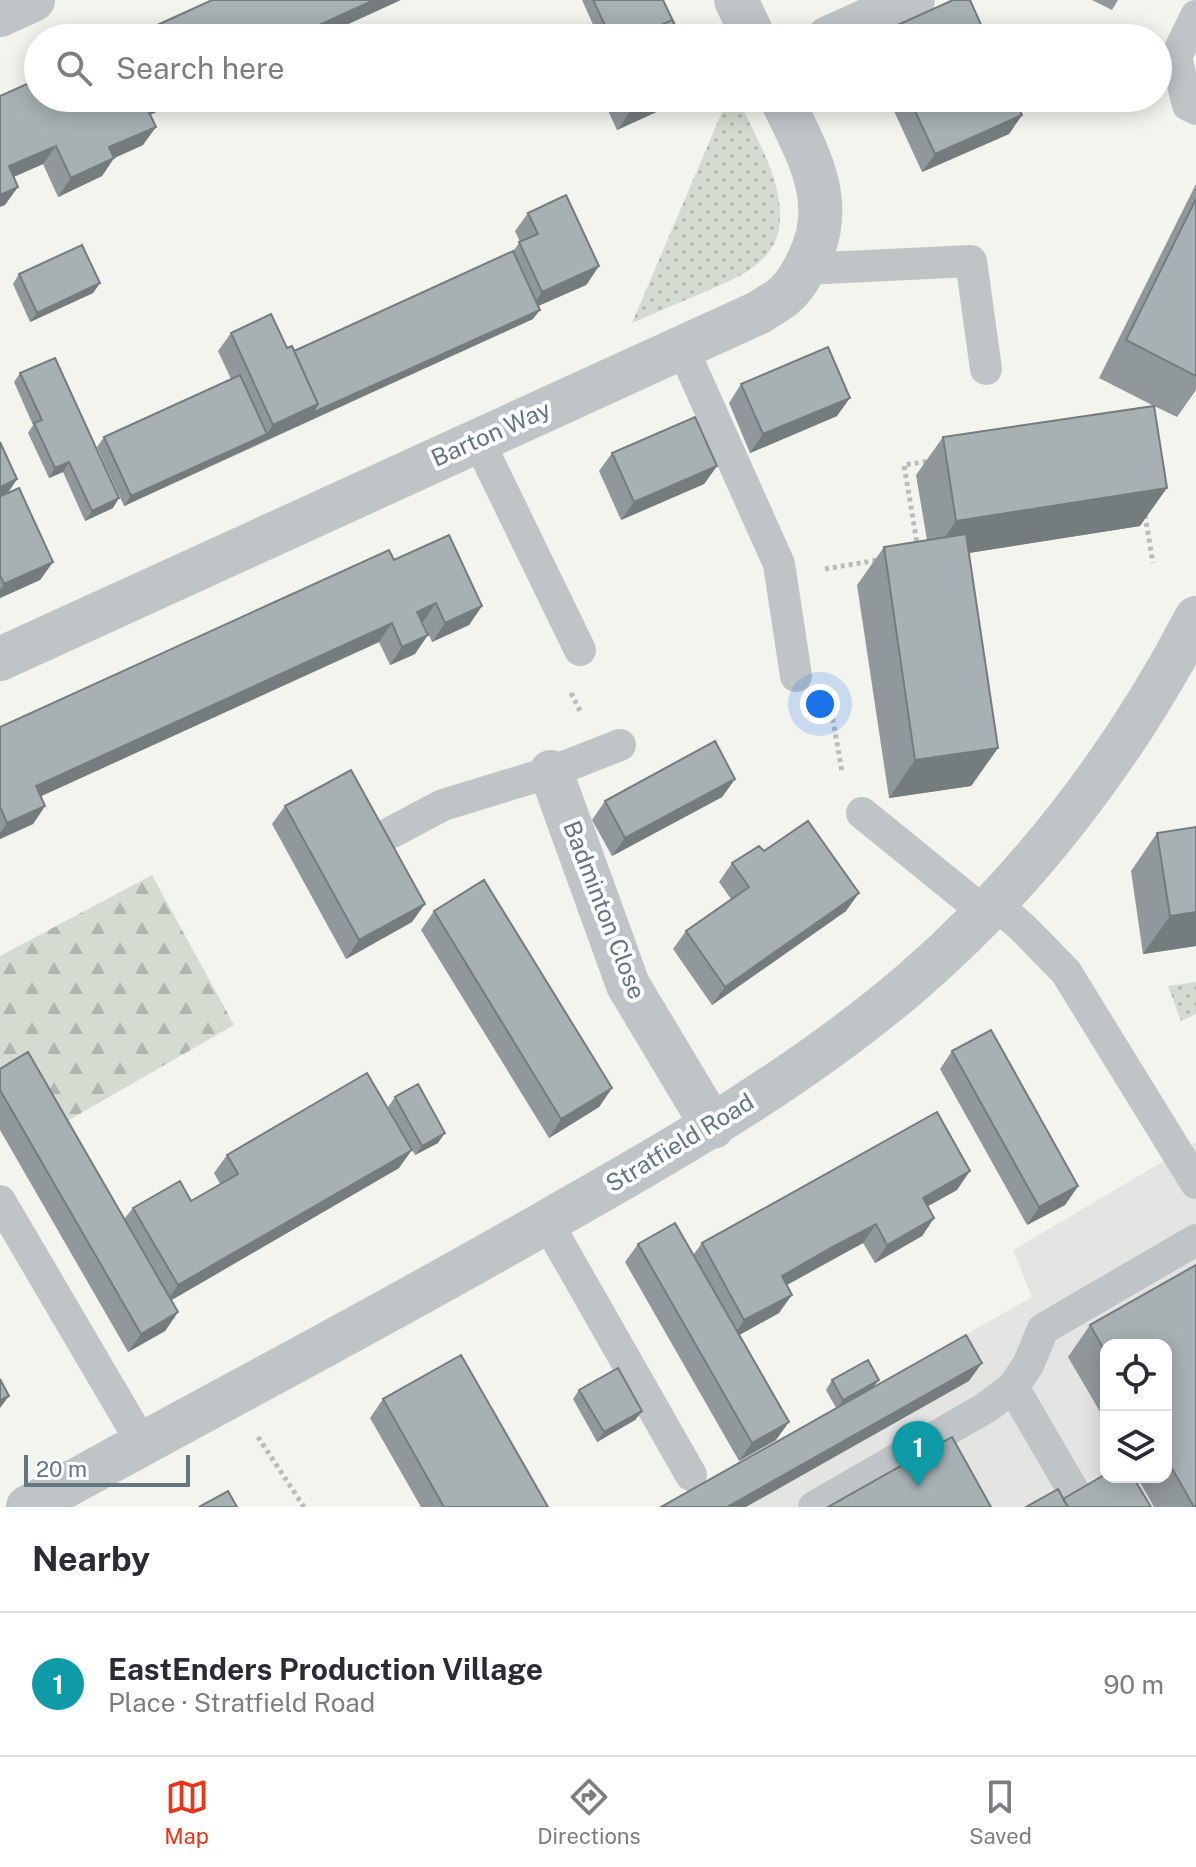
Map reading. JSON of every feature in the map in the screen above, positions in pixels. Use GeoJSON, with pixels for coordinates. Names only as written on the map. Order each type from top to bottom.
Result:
{"type":"FeatureCollection","features":[{"type":"Feature","properties":{"kind":"street"},"geometry":{"type":"LineString","coordinates":[[0,15],[33,0]]}},
{"type":"Feature","properties":{"kind":"street"},"geometry":{"type":"LineString","coordinates":[[736,0],[747,24]]}},
{"type":"Feature","properties":{"kind":"street"},"geometry":{"type":"LineString","coordinates":[[859,24],[913,0]]}},
{"type":"Feature","properties":{"kind":"street","name":"Barton Way"},"geometry":{"type":"LineString","coordinates":[[0,659],[760,312],[786,294],[804,269],[818,239],[822,204],[814,169],[788,112]]}},
{"type":"Feature","properties":{"kind":"street","name":"Stratfield Road"},"geometry":{"type":"LineString","coordinates":[[28,1507],[547,1222],[713,1127],[835,1046],[914,981],[989,908],[1089,792],[1166,676],[1196,618]]}},
{"type":"Feature","properties":{"kind":"street","name":"Badminton Close"},"geometry":{"type":"LineString","coordinates":[[551,772],[628,985],[713,1127]]}},
{"type":"Feature","properties":{"kind":"lane"},"geometry":{"type":"LineString","coordinates":[[1196,16],[1176,57],[1188,105],[1196,109]]}},
{"type":"Feature","properties":{"kind":"lane"},"geometry":{"type":"LineString","coordinates":[[804,269],[971,261],[986,369]]}},
{"type":"Feature","properties":{"kind":"lane"},"geometry":{"type":"LineString","coordinates":[[682,347],[779,564],[796,676]]}},
{"type":"Feature","properties":{"kind":"lane"},"geometry":{"type":"LineString","coordinates":[[478,440],[580,650]]}},
{"type":"Feature","properties":{"kind":"lane"},"geometry":{"type":"LineString","coordinates":[[392,832],[443,805],[551,772],[620,745]]}},
{"type":"Feature","properties":{"kind":"lane"},"geometry":{"type":"LineString","coordinates":[[862,813],[989,908],[1023,928],[1066,972],[1196,1183]]}},
{"type":"Feature","properties":{"kind":"lane"},"geometry":{"type":"LineString","coordinates":[[0,1201],[142,1443]]}},
{"type":"Feature","properties":{"kind":"lane"},"geometry":{"type":"LineString","coordinates":[[547,1222],[691,1475]]}},
{"type":"Feature","properties":{"kind":"lane"},"geometry":{"type":"LineString","coordinates":[[814,1507],[987,1407],[1013,1387],[1028,1365],[1043,1329],[1196,1240]]}},
{"type":"Feature","properties":{"kind":"lane"},"geometry":{"type":"LineString","coordinates":[[1013,1387],[1077,1497]]}},
{"type":"Feature","properties":{"kind":"path"},"geometry":{"type":"LineString","coordinates":[[918,554],[904,465],[935,460]]}},
{"type":"Feature","properties":{"kind":"path"},"geometry":{"type":"LineString","coordinates":[[1143,502],[1153,563]]}},
{"type":"Feature","properties":{"kind":"path"},"geometry":{"type":"LineString","coordinates":[[781,578],[887,559]]}},
{"type":"Feature","properties":{"kind":"path"},"geometry":{"type":"LineString","coordinates":[[231,1396],[304,1507]]}},
{"type":"Feature","properties":{"kind":"shaded area"},"geometry":{"type":"Polygon","coordinates":[[[1196,1142],[1196,1507],[662,1507],[1032,1297],[1013,1250],[1196,1142]]]}},
{"type":"Feature","properties":{"kind":"green space"},"geometry":{"type":"Polygon","coordinates":[[[722,112],[745,112],[762,148],[779,201],[780,221],[770,251],[747,272],[732,280],[632,323],[722,112]]]}},
{"type":"Feature","properties":{"kind":"green space"},"geometry":{"type":"Polygon","coordinates":[[[152,875],[234,1025],[50,1131],[0,1080],[0,956],[152,875]]]}},
{"type":"Feature","properties":{"kind":"green space"},"geometry":{"type":"Polygon","coordinates":[[[1196,982],[1196,1014],[1181,1021],[1168,986],[1196,982]]]}},
{"type":"Feature","properties":{"kind":"building"},"geometry":{"type":"Polygon","coordinates":[[[212,0],[374,0],[322,24],[160,24],[212,0]]]}},
{"type":"Feature","properties":{"kind":"building"},"geometry":{"type":"Polygon","coordinates":[[[593,0],[663,0],[675,24],[672,20],[663,24],[604,24],[593,0]]]}},
{"type":"Feature","properties":{"kind":"building"},"geometry":{"type":"Polygon","coordinates":[[[953,0],[970,0],[981,24],[900,24],[953,0]]]}},
{"type":"Feature","properties":{"kind":"building"},"geometry":{"type":"Polygon","coordinates":[[[24,85],[24,112],[149,112],[156,127],[109,147],[114,158],[71,178],[56,146],[9,166],[18,187],[0,195],[0,96],[24,85]]]}},
{"type":"Feature","properties":{"kind":"building"},"geometry":{"type":"Polygon","coordinates":[[[916,112],[1021,112],[1022,115],[935,154],[916,112]]]}},
{"type":"Feature","properties":{"kind":"building"},"geometry":{"type":"Polygon","coordinates":[[[566,195],[599,266],[542,292],[519,242],[538,234],[528,213],[566,195]]]}},
{"type":"Feature","properties":{"kind":"building"},"geometry":{"type":"Polygon","coordinates":[[[1196,199],[1196,376],[1126,340],[1196,199]]]}},
{"type":"Feature","properties":{"kind":"building"},"geometry":{"type":"Polygon","coordinates":[[[82,245],[100,283],[37,313],[19,274],[82,245]]]}},
{"type":"Feature","properties":{"kind":"building"},"geometry":{"type":"Polygon","coordinates":[[[513,251],[540,310],[312,413],[318,404],[294,351],[513,251]]]}},
{"type":"Feature","properties":{"kind":"building"},"geometry":{"type":"Polygon","coordinates":[[[271,314],[287,348],[292,346],[318,404],[273,425],[231,333],[271,314]]]}},
{"type":"Feature","properties":{"kind":"building"},"geometry":{"type":"Polygon","coordinates":[[[828,347],[850,398],[763,434],[741,384],[828,347]]]}},
{"type":"Feature","properties":{"kind":"building"},"geometry":{"type":"Polygon","coordinates":[[[55,358],[119,498],[92,511],[69,462],[55,468],[34,423],[42,420],[20,373],[55,358]]]}},
{"type":"Feature","properties":{"kind":"building"},"geometry":{"type":"Polygon","coordinates":[[[240,375],[267,434],[131,496],[104,437],[240,375]]]}},
{"type":"Feature","properties":{"kind":"building"},"geometry":{"type":"Polygon","coordinates":[[[1154,406],[1167,488],[956,521],[943,437],[1154,406]]]}},
{"type":"Feature","properties":{"kind":"building"},"geometry":{"type":"Polygon","coordinates":[[[695,417],[717,466],[634,502],[612,453],[695,417]]]}},
{"type":"Feature","properties":{"kind":"building"},"geometry":{"type":"Polygon","coordinates":[[[0,442],[17,479],[0,487],[0,442]]]}},
{"type":"Feature","properties":{"kind":"building"},"geometry":{"type":"Polygon","coordinates":[[[19,488],[53,562],[4,584],[0,575],[0,494],[19,488]]]}},
{"type":"Feature","properties":{"kind":"building"},"geometry":{"type":"Polygon","coordinates":[[[966,534],[998,748],[915,760],[884,547],[966,534]]]}},
{"type":"Feature","properties":{"kind":"building"},"geometry":{"type":"Polygon","coordinates":[[[449,535],[482,606],[445,623],[436,603],[417,612],[428,635],[402,647],[392,623],[36,786],[45,806],[7,823],[0,807],[0,727],[389,550],[394,560],[449,535]]]}},
{"type":"Feature","properties":{"kind":"building"},"geometry":{"type":"Polygon","coordinates":[[[715,741],[735,779],[625,838],[605,801],[715,741]]]}},
{"type":"Feature","properties":{"kind":"building"},"geometry":{"type":"Polygon","coordinates":[[[351,770],[425,904],[359,940],[285,806],[351,770]]]}},
{"type":"Feature","properties":{"kind":"building"},"geometry":{"type":"Polygon","coordinates":[[[808,821],[859,893],[725,987],[686,931],[749,887],[732,863],[759,846],[764,851],[808,821]]]}},
{"type":"Feature","properties":{"kind":"building"},"geometry":{"type":"Polygon","coordinates":[[[1196,827],[1196,912],[1170,916],[1157,833],[1196,827]]]}},
{"type":"Feature","properties":{"kind":"building"},"geometry":{"type":"Polygon","coordinates":[[[484,880],[612,1088],[561,1119],[434,911],[484,880]]]}},
{"type":"Feature","properties":{"kind":"building"},"geometry":{"type":"Polygon","coordinates":[[[991,1030],[1078,1186],[1039,1207],[952,1051],[991,1030]]]}},
{"type":"Feature","properties":{"kind":"building"},"geometry":{"type":"Polygon","coordinates":[[[28,1052],[178,1312],[141,1334],[0,1090],[0,1069],[28,1052]]]}},
{"type":"Feature","properties":{"kind":"building"},"geometry":{"type":"Polygon","coordinates":[[[367,1073],[412,1150],[178,1285],[133,1208],[180,1181],[191,1201],[238,1174],[227,1155],[367,1073]]]}},
{"type":"Feature","properties":{"kind":"building"},"geometry":{"type":"Polygon","coordinates":[[[418,1084],[445,1133],[422,1146],[395,1097],[418,1084]]]}},
{"type":"Feature","properties":{"kind":"building"},"geometry":{"type":"Polygon","coordinates":[[[937,1112],[970,1171],[923,1198],[934,1218],[887,1245],[876,1224],[829,1249],[782,1276],[792,1295],[744,1320],[702,1243],[937,1112]]]}},
{"type":"Feature","properties":{"kind":"building"},"geometry":{"type":"Polygon","coordinates":[[[675,1223],[789,1422],[752,1443],[638,1244],[675,1223]]]}},
{"type":"Feature","properties":{"kind":"building"},"geometry":{"type":"Polygon","coordinates":[[[1196,1265],[1196,1507],[1172,1468],[1172,1339],[1100,1339],[1100,1342],[1090,1325],[1196,1265]]]}},
{"type":"Feature","properties":{"kind":"building"},"geometry":{"type":"Polygon","coordinates":[[[966,1335],[982,1363],[727,1507],[661,1507],[966,1335]]]}},
{"type":"Feature","properties":{"kind":"building"},"geometry":{"type":"Polygon","coordinates":[[[461,1355],[548,1507],[444,1507],[383,1399],[461,1355]]]}},
{"type":"Feature","properties":{"kind":"building"},"geometry":{"type":"Polygon","coordinates":[[[868,1360],[879,1380],[843,1400],[832,1380],[868,1360]]]}},
{"type":"Feature","properties":{"kind":"building"},"geometry":{"type":"Polygon","coordinates":[[[618,1368],[642,1411],[604,1432],[579,1390],[618,1368]]]}},
{"type":"Feature","properties":{"kind":"building"},"geometry":{"type":"Polygon","coordinates":[[[0,1379],[9,1396],[0,1400],[0,1379]]]}},
{"type":"Feature","properties":{"kind":"building"},"geometry":{"type":"Polygon","coordinates":[[[952,1437],[991,1507],[828,1507],[952,1437]]]}},
{"type":"Feature","properties":{"kind":"building"},"geometry":{"type":"Polygon","coordinates":[[[1100,1477],[1100,1483],[1137,1483],[1151,1507],[1068,1507],[1063,1499],[1100,1477]]]}},
{"type":"Feature","properties":{"kind":"building"},"geometry":{"type":"Polygon","coordinates":[[[1058,1489],[1068,1507],[1026,1507],[1058,1489]]]}},
{"type":"Feature","properties":{"kind":"building"},"geometry":{"type":"Polygon","coordinates":[[[228,1491],[237,1507],[199,1507],[228,1491]]]}},
{"type":"Feature","properties":{"kind":"place","name":"EastEnders Production Village"},"geometry":{"type":"Point","coordinates":[918,1487]}}]}
